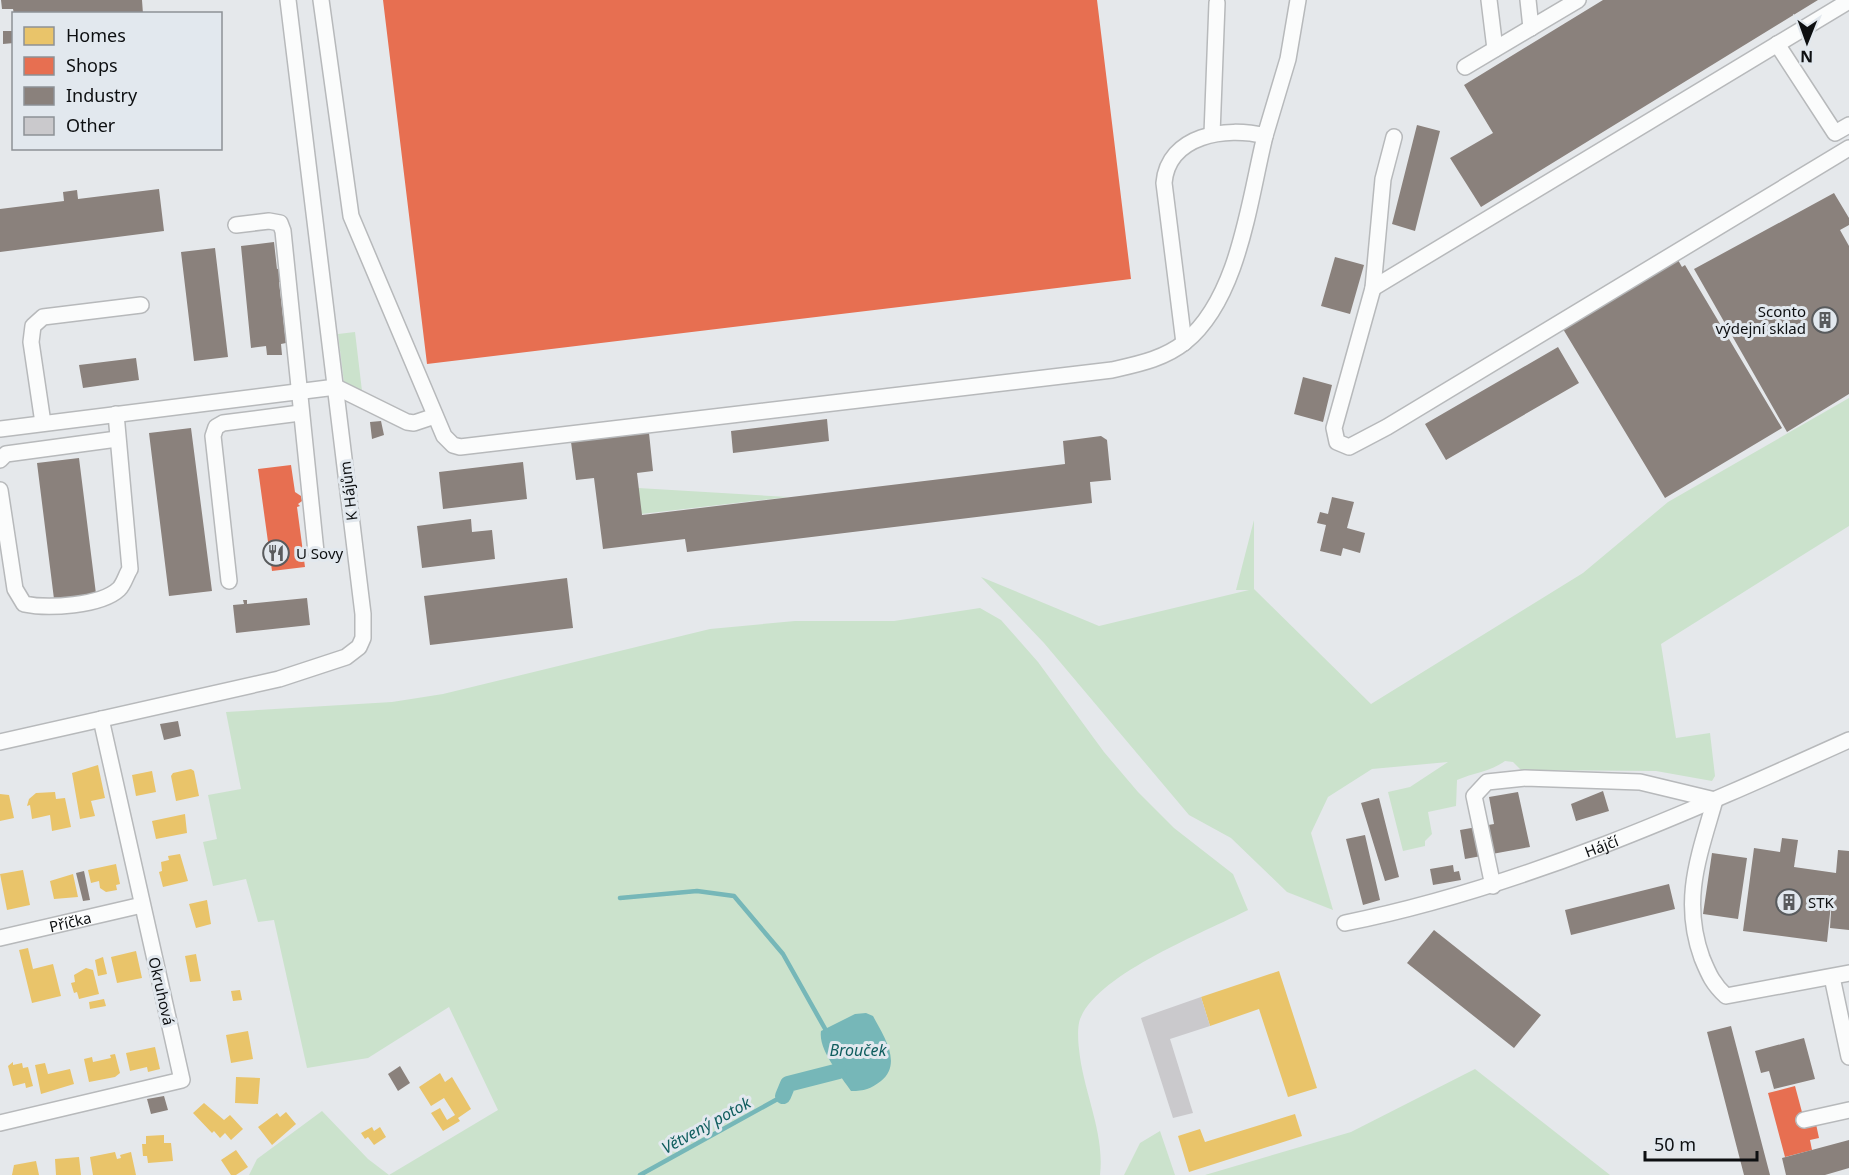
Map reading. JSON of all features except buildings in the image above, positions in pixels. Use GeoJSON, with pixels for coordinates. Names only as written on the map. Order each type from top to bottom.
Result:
{"type":"FeatureCollection","features":[{"type":"Feature","properties":{"kind":"street","name":"K Hájům"},"geometry":{"type":"LineString","coordinates":[[0,742],[279,679],[346,657],[359,647],[363,638],[363,614],[288,0]]}},
{"type":"Feature","properties":{"kind":"street"},"geometry":{"type":"LineString","coordinates":[[321,0],[351,216],[435,416],[448,441],[468,447],[1113,370],[1156,358],[1184,343],[1213,310],[1233,269],[1265,136],[1294,36],[1298,0]]}},
{"type":"Feature","properties":{"kind":"street"},"geometry":{"type":"LineString","coordinates":[[1489,0],[1495,49]]}},
{"type":"Feature","properties":{"kind":"street"},"geometry":{"type":"LineString","coordinates":[[1528,0],[1531,28]]}},
{"type":"Feature","properties":{"kind":"street"},"geometry":{"type":"LineString","coordinates":[[1465,67],[1578,0]]}},
{"type":"Feature","properties":{"kind":"street"},"geometry":{"type":"LineString","coordinates":[[1373,288],[1849,1]]}},
{"type":"Feature","properties":{"kind":"street"},"geometry":{"type":"LineString","coordinates":[[1212,134],[1217,3]]}},
{"type":"Feature","properties":{"kind":"street"},"geometry":{"type":"LineString","coordinates":[[1394,137],[1383,179],[1373,288],[1334,428],[1334,436],[1342,446],[1356,444],[1387,428],[1848,149],[1835,133],[1777,44]]}},
{"type":"Feature","properties":{"kind":"street"},"geometry":{"type":"LineString","coordinates":[[1835,133],[1849,125]]}},
{"type":"Feature","properties":{"kind":"street"},"geometry":{"type":"LineString","coordinates":[[1184,343],[1164,183],[1165,169],[1172,157],[1184,147],[1212,134],[1242,131],[1265,136]]}},
{"type":"Feature","properties":{"kind":"street"},"geometry":{"type":"LineString","coordinates":[[236,225],[268,221],[279,223],[283,231],[316,552]]}},
{"type":"Feature","properties":{"kind":"street"},"geometry":{"type":"LineString","coordinates":[[43,423],[31,342],[33,326],[43,317],[141,305]]}},
{"type":"Feature","properties":{"kind":"street"},"geometry":{"type":"LineString","coordinates":[[0,429],[336,387],[407,422],[414,423],[435,416]]}},
{"type":"Feature","properties":{"kind":"street"},"geometry":{"type":"LineString","coordinates":[[229,581],[213,436],[216,428],[223,423],[300,413]]}},
{"type":"Feature","properties":{"kind":"street"},"geometry":{"type":"LineString","coordinates":[[0,490],[15,590],[24,604],[41,607],[105,599],[120,588],[130,568],[116,414]]}},
{"type":"Feature","properties":{"kind":"street"},"geometry":{"type":"LineString","coordinates":[[0,460],[6,454],[117,439]]}},
{"type":"Feature","properties":{"kind":"street","name":"Okruhová"},"geometry":{"type":"LineString","coordinates":[[0,1123],[182,1080],[101,719]]}},
{"type":"Feature","properties":{"kind":"street","name":"Hájčí"},"geometry":{"type":"LineString","coordinates":[[1345,923],[1493,886],[1715,800],[1849,740]]}},
{"type":"Feature","properties":{"kind":"street"},"geometry":{"type":"LineString","coordinates":[[1493,886],[1474,796],[1487,782],[1525,778],[1640,782],[1715,800],[1694,872],[1691,915],[1698,945],[1712,983],[1726,996],[1849,973]]}},
{"type":"Feature","properties":{"kind":"street","name":"Příčka"},"geometry":{"type":"LineString","coordinates":[[0,938],[142,905]]}},
{"type":"Feature","properties":{"kind":"street"},"geometry":{"type":"LineString","coordinates":[[1832,977],[1849,1057]]}},
{"type":"Feature","properties":{"kind":"street"},"geometry":{"type":"LineString","coordinates":[[1804,1120],[1849,1110]]}},
{"type":"Feature","properties":{"kind":"green space"},"geometry":{"type":"Polygon","coordinates":[[[355,332],[362,391],[345,391],[338,334],[355,332]]]}},
{"type":"Feature","properties":{"kind":"green space"},"geometry":{"type":"Polygon","coordinates":[[[1849,398],[1849,526],[1661,644],[1676,738],[1710,733],[1715,776],[1712,781],[1656,771],[1521,770],[1513,762],[1505,761],[1488,770],[1457,780],[1456,806],[1428,812],[1432,834],[1425,841],[1425,846],[1403,851],[1388,792],[1410,787],[1448,762],[1372,769],[1328,797],[1311,833],[1333,910],[1287,892],[1231,838],[1189,815],[1044,643],[981,577],[1099,626],[1249,590],[1236,590],[1254,520],[1254,589],[1371,704],[1583,573],[1668,502],[1849,398]]]}},
{"type":"Feature","properties":{"kind":"green space"},"geometry":{"type":"Polygon","coordinates":[[[638,488],[788,497],[641,514],[638,488]]]}},
{"type":"Feature","properties":{"kind":"green space"},"geometry":{"type":"Polygon","coordinates":[[[980,608],[1001,620],[1038,662],[1104,752],[1138,792],[1174,828],[1233,874],[1248,910],[1181,942],[1131,970],[1109,985],[1092,1001],[1081,1017],[1078,1028],[1079,1049],[1097,1128],[1101,1159],[1100,1175],[389,1175],[498,1110],[449,1007],[368,1058],[307,1068],[274,920],[258,922],[246,879],[213,886],[203,842],[217,839],[208,795],[241,789],[226,712],[392,702],[443,694],[710,629],[795,621],[894,621],[980,608]]]}},
{"type":"Feature","properties":{"kind":"green space"},"geometry":{"type":"Polygon","coordinates":[[[1475,1069],[1610,1175],[1205,1175],[1351,1132],[1475,1069]]]}},
{"type":"Feature","properties":{"kind":"green space"},"geometry":{"type":"Polygon","coordinates":[[[322,1111],[368,1159],[389,1175],[249,1175],[257,1159],[322,1111]]]}},
{"type":"Feature","properties":{"kind":"green space"},"geometry":{"type":"Polygon","coordinates":[[[1160,1131],[1175,1175],[1124,1175],[1140,1143],[1160,1131]]]}},
{"type":"Feature","properties":{"kind":"water","name":"Brouček"},"geometry":{"type":"Polygon","coordinates":[[[866,1013],[873,1016],[886,1040],[891,1058],[890,1066],[887,1074],[877,1084],[864,1090],[851,1091],[823,1046],[821,1031],[855,1014],[866,1013]]]}},
{"type":"Feature","properties":{"kind":"waterway","name":"Větvený potok"},"geometry":{"type":"LineString","coordinates":[[620,898],[697,891],[734,896],[783,954],[828,1034]]}},
{"type":"Feature","properties":{"kind":"waterway","name":"Větvený potok"},"geometry":{"type":"LineString","coordinates":[[783,1096],[788,1084],[839,1071]]}},
{"type":"Feature","properties":{"kind":"waterway","name":"Větvený potok"},"geometry":{"type":"LineString","coordinates":[[640,1175],[783,1096]]}},
{"type":"Feature","properties":{"kind":"place","name":"Sconto výdejní sklad"},"geometry":{"type":"Point","coordinates":[1825,320]}},
{"type":"Feature","properties":{"kind":"place","name":"U Sovy"},"geometry":{"type":"Point","coordinates":[276,553]}},
{"type":"Feature","properties":{"kind":"place","name":"STK"},"geometry":{"type":"Point","coordinates":[1789,902]}}]}
